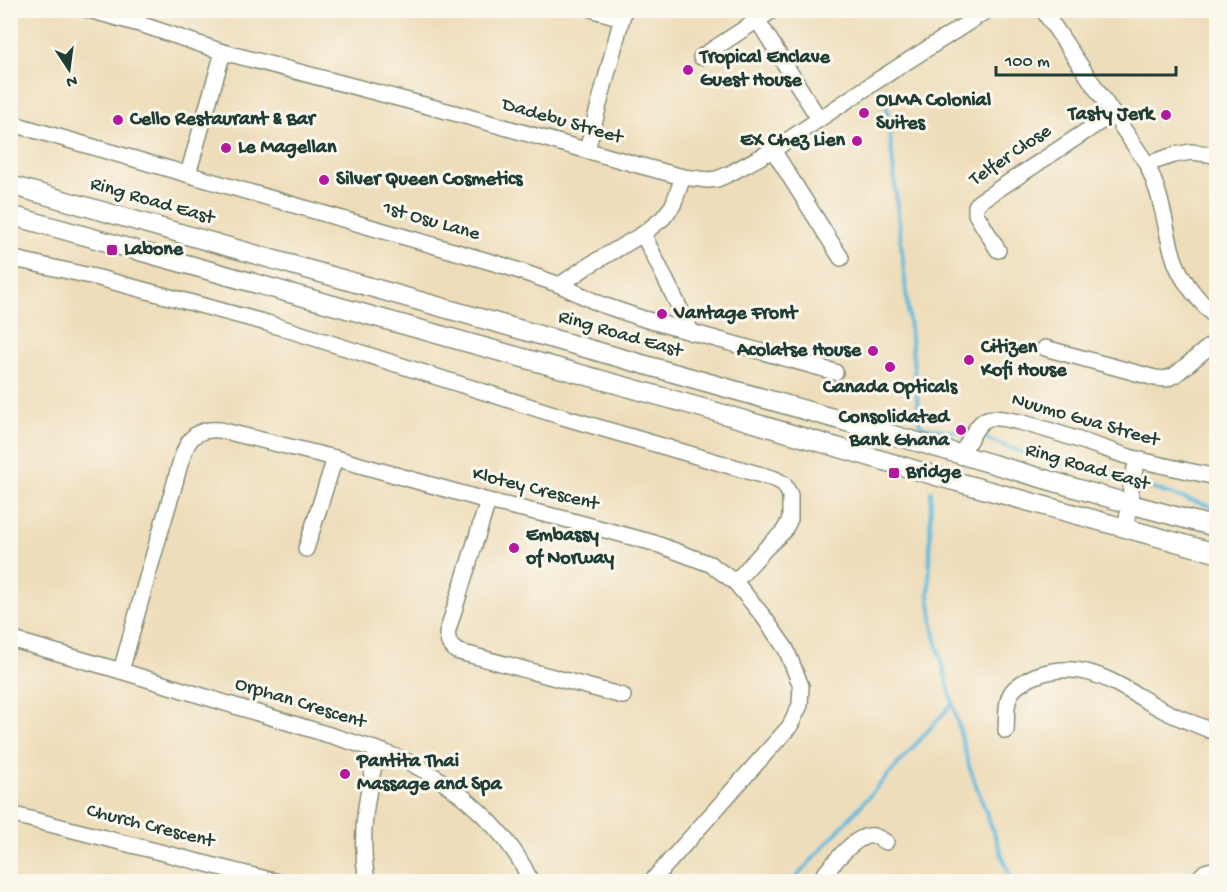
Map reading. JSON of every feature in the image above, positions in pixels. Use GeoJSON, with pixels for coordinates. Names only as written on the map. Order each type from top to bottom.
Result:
{"type":"FeatureCollection","features":[{"type":"Feature","properties":{"kind":"main road","name":"Ring Road East"},"geometry":{"type":"LineString","coordinates":[[10,186],[961,455],[1131,489],[1216,527]]}},
{"type":"Feature","properties":{"kind":"main road"},"geometry":{"type":"LineString","coordinates":[[10,215],[1216,553]]}},
{"type":"Feature","properties":{"kind":"main road"},"geometry":{"type":"LineString","coordinates":[[706,409],[713,384]]}},
{"type":"Feature","properties":{"kind":"street","name":"Dadebu Street"},"geometry":{"type":"LineString","coordinates":[[89,10],[223,51],[683,177],[708,180],[717,179],[742,168],[773,150],[988,10]]}},
{"type":"Feature","properties":{"kind":"street"},"geometry":{"type":"LineString","coordinates":[[143,25],[151,10]]}},
{"type":"Feature","properties":{"kind":"street"},"geometry":{"type":"LineString","coordinates":[[587,150],[623,14],[594,10]]}},
{"type":"Feature","properties":{"kind":"street"},"geometry":{"type":"LineString","coordinates":[[701,57],[773,10]]}},
{"type":"Feature","properties":{"kind":"street"},"geometry":{"type":"LineString","coordinates":[[1043,10],[1147,164],[1154,180],[1177,265],[1195,296],[1216,318]]}},
{"type":"Feature","properties":{"kind":"street"},"geometry":{"type":"LineString","coordinates":[[758,21],[819,119]]}},
{"type":"Feature","properties":{"kind":"street"},"geometry":{"type":"LineString","coordinates":[[188,174],[223,51]]}},
{"type":"Feature","properties":{"kind":"street","name":"Telfer Close"},"geometry":{"type":"LineString","coordinates":[[998,250],[976,214],[976,206],[979,202],[1112,114]]}},
{"type":"Feature","properties":{"kind":"street","name":"1st Osu Lane"},"geometry":{"type":"LineString","coordinates":[[10,123],[505,266],[560,285],[600,304],[644,319],[835,372]]}},
{"type":"Feature","properties":{"kind":"street"},"geometry":{"type":"LineString","coordinates":[[773,150],[841,258]]}},
{"type":"Feature","properties":{"kind":"street"},"geometry":{"type":"LineString","coordinates":[[1147,164],[1191,152],[1216,155]]}},
{"type":"Feature","properties":{"kind":"street"},"geometry":{"type":"LineString","coordinates":[[560,285],[643,234],[663,218],[673,205],[683,177]]}},
{"type":"Feature","properties":{"kind":"street"},"geometry":{"type":"LineString","coordinates":[[643,234],[692,333]]}},
{"type":"Feature","properties":{"kind":"street"},"geometry":{"type":"LineString","coordinates":[[10,258],[99,278],[267,323],[563,417],[775,479],[784,484],[790,495],[790,519],[784,531],[735,582]]}},
{"type":"Feature","properties":{"kind":"street"},"geometry":{"type":"LineString","coordinates":[[1045,348],[1166,379],[1175,375],[1216,341]]}},
{"type":"Feature","properties":{"kind":"street","name":"Nuumo Gua Street"},"geometry":{"type":"LineString","coordinates":[[961,455],[974,433],[986,419],[997,417],[1026,423],[1137,459],[1216,477]]}},
{"type":"Feature","properties":{"kind":"street","name":"Klotey Crescent"},"geometry":{"type":"LineString","coordinates":[[121,671],[185,451],[191,439],[207,429],[220,430],[335,458],[488,501],[561,518],[654,543],[710,564],[735,582],[786,649],[801,686],[800,705],[790,726],[651,882]]}},
{"type":"Feature","properties":{"kind":"street"},"geometry":{"type":"LineString","coordinates":[[306,549],[335,458]]}},
{"type":"Feature","properties":{"kind":"street"},"geometry":{"type":"LineString","coordinates":[[1125,528],[1137,459]]}},
{"type":"Feature","properties":{"kind":"street"},"geometry":{"type":"LineString","coordinates":[[488,501],[447,633],[449,644],[456,651],[623,696]]}},
{"type":"Feature","properties":{"kind":"street","name":"Orphan Crescent"},"geometry":{"type":"LineString","coordinates":[[10,639],[378,750],[415,765],[441,781],[475,807],[503,836],[528,873],[531,882]]}},
{"type":"Feature","properties":{"kind":"street"},"geometry":{"type":"LineString","coordinates":[[1006,731],[1010,694],[1016,687],[1030,678],[1045,673],[1079,670],[1101,676],[1165,711],[1216,731]]}},
{"type":"Feature","properties":{"kind":"street"},"geometry":{"type":"LineString","coordinates":[[367,882],[363,835],[368,790],[378,750]]}},
{"type":"Feature","properties":{"kind":"street","name":"Church Crescent"},"geometry":{"type":"LineString","coordinates":[[10,814],[278,882]]}},
{"type":"Feature","properties":{"kind":"street"},"geometry":{"type":"LineString","coordinates":[[818,882],[849,846],[862,837],[873,836],[886,842]]}},
{"type":"Feature","properties":{"kind":"street"},"geometry":{"type":"LineString","coordinates":[[1195,882],[1205,872],[1216,868]]}},
{"type":"Feature","properties":{"kind":"waterway"},"geometry":{"type":"LineString","coordinates":[[887,107],[920,426],[969,434]]}},
{"type":"Feature","properties":{"kind":"waterway"},"geometry":{"type":"LineString","coordinates":[[977,435],[1021,452],[1127,481]]}},
{"type":"Feature","properties":{"kind":"waterway"},"geometry":{"type":"LineString","coordinates":[[1134,483],[1216,508]]}},
{"type":"Feature","properties":{"kind":"waterway"},"geometry":{"type":"LineString","coordinates":[[931,491],[929,595],[934,632],[969,766],[1012,882]]}},
{"type":"Feature","properties":{"kind":"waterway"},"geometry":{"type":"LineString","coordinates":[[792,882],[952,704]]}},
{"type":"Feature","properties":{"kind":"place","name":"Tropical Enclave Guest House"},"geometry":{"type":"Point","coordinates":[688,70]}},
{"type":"Feature","properties":{"kind":"place","name":"OLMA Colonial Suites"},"geometry":{"type":"Point","coordinates":[864,113]}},
{"type":"Feature","properties":{"kind":"place","name":"Tasty Jerk"},"geometry":{"type":"Point","coordinates":[1166,115]}},
{"type":"Feature","properties":{"kind":"place","name":"Cello Restaurant & Bar"},"geometry":{"type":"Point","coordinates":[118,120]}},
{"type":"Feature","properties":{"kind":"place","name":"EX Chez Lien"},"geometry":{"type":"Point","coordinates":[857,141]}},
{"type":"Feature","properties":{"kind":"place","name":"Le Magellan"},"geometry":{"type":"Point","coordinates":[226,148]}},
{"type":"Feature","properties":{"kind":"place","name":"Silver Queen Cosmetics"},"geometry":{"type":"Point","coordinates":[324,180]}},
{"type":"Feature","properties":{"kind":"place","name":"Labone"},"geometry":{"type":"Point","coordinates":[112,250]}},
{"type":"Feature","properties":{"kind":"place","name":"Vantage Front"},"geometry":{"type":"Point","coordinates":[662,314]}},
{"type":"Feature","properties":{"kind":"place","name":"Acolatse House"},"geometry":{"type":"Point","coordinates":[873,351]}},
{"type":"Feature","properties":{"kind":"place","name":"Citizen Kofi House"},"geometry":{"type":"Point","coordinates":[969,360]}},
{"type":"Feature","properties":{"kind":"place","name":"Canada Opticals"},"geometry":{"type":"Point","coordinates":[890,367]}},
{"type":"Feature","properties":{"kind":"place","name":"Consolidated Bank Ghana"},"geometry":{"type":"Point","coordinates":[961,430]}},
{"type":"Feature","properties":{"kind":"place","name":"Bridge"},"geometry":{"type":"Point","coordinates":[894,473]}},
{"type":"Feature","properties":{"kind":"place","name":"Embassy of Norway"},"geometry":{"type":"Point","coordinates":[514,548]}},
{"type":"Feature","properties":{"kind":"place","name":"Pantita Thai Massage and Spa"},"geometry":{"type":"Point","coordinates":[345,774]}}]}
